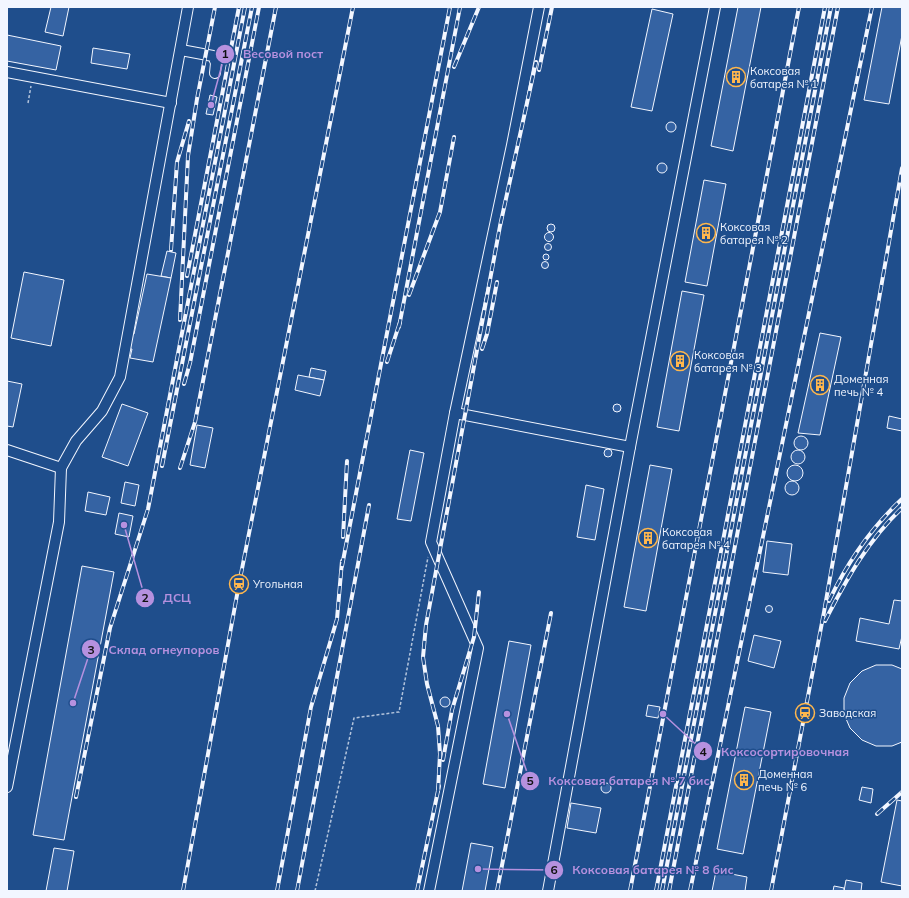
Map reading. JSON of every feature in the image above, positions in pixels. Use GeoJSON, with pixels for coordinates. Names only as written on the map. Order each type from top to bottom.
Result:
{"type":"FeatureCollection","features":[{"type":"Feature","properties":{"kind":"lane"},"geometry":{"type":"LineString","coordinates":[[7,787],[59,522],[61,468],[76,441],[102,411],[120,377],[188,7]]}},
{"type":"Feature","properties":{"kind":"lane"},"geometry":{"type":"LineString","coordinates":[[429,891],[478,648],[431,542],[455,413],[512,145],[539,7]]}},
{"type":"Feature","properties":{"kind":"lane"},"geometry":{"type":"LineString","coordinates":[[548,891],[630,447],[715,7]]}},
{"type":"Feature","properties":{"kind":"lane"},"geometry":{"type":"LineString","coordinates":[[181,50],[213,56],[216,63],[214,73]]}},
{"type":"Feature","properties":{"kind":"lane"},"geometry":{"type":"LineString","coordinates":[[7,72],[171,103]]}},
{"type":"Feature","properties":{"kind":"lane"},"geometry":{"type":"LineString","coordinates":[[455,413],[630,447]]}},
{"type":"Feature","properties":{"kind":"lane"},"geometry":{"type":"LineString","coordinates":[[7,450],[61,468]]}},
{"type":"Feature","properties":{"kind":"path"},"geometry":{"type":"LineString","coordinates":[[28,103],[33,77]]}},
{"type":"Feature","properties":{"kind":"path"},"geometry":{"type":"LineString","coordinates":[[315,891],[354,718],[399,712],[428,557]]}},
{"type":"Feature","properties":{"kind":"building"},"geometry":{"type":"Polygon","coordinates":[[[51,7],[69,7],[63,36],[45,32],[51,7]]]}},
{"type":"Feature","properties":{"kind":"building","name":"Коксовая батарея № 1"},"geometry":{"type":"Polygon","coordinates":[[[738,7],[761,7],[733,151],[711,146],[738,7]]]}},
{"type":"Feature","properties":{"kind":"building"},"geometry":{"type":"Polygon","coordinates":[[[882,7],[902,7],[902,35],[889,104],[864,100],[882,7]]]}},
{"type":"Feature","properties":{"kind":"building"},"geometry":{"type":"Polygon","coordinates":[[[652,9],[673,14],[652,111],[631,107],[652,9]]]}},
{"type":"Feature","properties":{"kind":"building"},"geometry":{"type":"Polygon","coordinates":[[[7,35],[61,46],[56,70],[7,61],[7,35]]]}},
{"type":"Feature","properties":{"kind":"building"},"geometry":{"type":"Polygon","coordinates":[[[93,48],[130,54],[127,69],[91,63],[93,48]]]}},
{"type":"Feature","properties":{"kind":"building"},"geometry":{"type":"Polygon","coordinates":[[[210,95],[217,97],[213,115],[206,114],[210,95]]]}},
{"type":"Feature","properties":{"kind":"building"},"geometry":{"type":"Polygon","coordinates":[[[669,122],[673,122],[675,123],[675,131],[669,132],[666,129],[666,125],[669,122]]]}},
{"type":"Feature","properties":{"kind":"building"},"geometry":{"type":"Polygon","coordinates":[[[660,163],[664,163],[666,164],[666,172],[660,173],[657,170],[657,166],[660,163]]]}},
{"type":"Feature","properties":{"kind":"building","name":"Коксовая батарея № 2"},"geometry":{"type":"Polygon","coordinates":[[[704,180],[726,184],[707,286],[685,282],[704,180]]]}},
{"type":"Feature","properties":{"kind":"building"},"geometry":{"type":"Polygon","coordinates":[[[549,224],[553,224],[555,228],[553,232],[549,232],[547,230],[547,226],[549,224]]]}},
{"type":"Feature","properties":{"kind":"building"},"geometry":{"type":"Polygon","coordinates":[[[547,233],[551,233],[553,237],[551,241],[547,241],[545,239],[545,235],[547,233]]]}},
{"type":"Feature","properties":{"kind":"building"},"geometry":{"type":"Polygon","coordinates":[[[548,243],[551,244],[551,250],[548,251],[545,250],[544,247],[545,244],[548,243]]]}},
{"type":"Feature","properties":{"kind":"building"},"geometry":{"type":"Polygon","coordinates":[[[167,251],[176,253],[171,278],[161,276],[167,251]]]}},
{"type":"Feature","properties":{"kind":"building"},"geometry":{"type":"Polygon","coordinates":[[[546,254],[549,257],[546,260],[543,257],[546,254]]]}},
{"type":"Feature","properties":{"kind":"building"},"geometry":{"type":"Polygon","coordinates":[[[545,262],[548,265],[545,268],[542,265],[545,262]]]}},
{"type":"Feature","properties":{"kind":"building"},"geometry":{"type":"Polygon","coordinates":[[[24,272],[64,280],[51,346],[11,338],[24,272]]]}},
{"type":"Feature","properties":{"kind":"building"},"geometry":{"type":"Polygon","coordinates":[[[147,274],[171,278],[153,362],[130,358],[132,349],[129,349],[132,334],[134,334],[147,274]]]}},
{"type":"Feature","properties":{"kind":"building","name":"Коксовая батарея № 3"},"geometry":{"type":"Polygon","coordinates":[[[682,291],[704,295],[679,431],[657,427],[682,291]]]}},
{"type":"Feature","properties":{"kind":"building","name":"Доменная печь № 4"},"geometry":{"type":"Polygon","coordinates":[[[820,333],[841,337],[820,435],[798,433],[820,333]]]}},
{"type":"Feature","properties":{"kind":"building"},"geometry":{"type":"Polygon","coordinates":[[[311,368],[326,371],[324,380],[309,377],[311,368]]]}},
{"type":"Feature","properties":{"kind":"building"},"geometry":{"type":"Polygon","coordinates":[[[298,375],[324,380],[320,396],[295,390],[298,375]]]}},
{"type":"Feature","properties":{"kind":"building"},"geometry":{"type":"Polygon","coordinates":[[[7,381],[22,384],[13,427],[7,426],[7,381]]]}},
{"type":"Feature","properties":{"kind":"building"},"geometry":{"type":"Polygon","coordinates":[[[122,404],[148,413],[128,466],[102,457],[122,404]]]}},
{"type":"Feature","properties":{"kind":"building"},"geometry":{"type":"Polygon","coordinates":[[[617,404],[620,405],[620,411],[617,412],[614,411],[613,408],[614,405],[617,404]]]}},
{"type":"Feature","properties":{"kind":"building"},"geometry":{"type":"Polygon","coordinates":[[[889,416],[902,419],[902,431],[887,428],[889,416]]]}},
{"type":"Feature","properties":{"kind":"building"},"geometry":{"type":"Polygon","coordinates":[[[197,425],[213,428],[205,468],[190,465],[197,425]]]}},
{"type":"Feature","properties":{"kind":"building"},"geometry":{"type":"Polygon","coordinates":[[[801,436],[806,438],[808,443],[806,448],[801,450],[796,448],[794,443],[796,438],[801,436]]]}},
{"type":"Feature","properties":{"kind":"building"},"geometry":{"type":"Polygon","coordinates":[[[608,449],[611,450],[611,456],[608,457],[605,456],[604,453],[605,450],[608,449]]]}},
{"type":"Feature","properties":{"kind":"building"},"geometry":{"type":"Polygon","coordinates":[[[410,450],[424,453],[411,521],[397,519],[410,450]]]}},
{"type":"Feature","properties":{"kind":"building"},"geometry":{"type":"Polygon","coordinates":[[[795,450],[801,450],[805,454],[805,460],[801,464],[795,464],[791,460],[791,454],[795,450]]]}},
{"type":"Feature","properties":{"kind":"building","name":"Коксовая батарея № 4"},"geometry":{"type":"Polygon","coordinates":[[[650,465],[672,469],[646,611],[624,607],[650,465]]]}},
{"type":"Feature","properties":{"kind":"building"},"geometry":{"type":"Polygon","coordinates":[[[795,465],[802,470],[803,473],[798,480],[795,481],[788,476],[787,473],[792,466],[795,465]]]}},
{"type":"Feature","properties":{"kind":"building"},"geometry":{"type":"Polygon","coordinates":[[[792,481],[797,483],[799,488],[797,493],[792,495],[787,493],[785,488],[787,483],[792,481]]]}},
{"type":"Feature","properties":{"kind":"building"},"geometry":{"type":"Polygon","coordinates":[[[125,482],[139,485],[135,506],[121,503],[125,482]]]}},
{"type":"Feature","properties":{"kind":"building"},"geometry":{"type":"Polygon","coordinates":[[[586,485],[604,489],[595,540],[577,537],[586,485]]]}},
{"type":"Feature","properties":{"kind":"building"},"geometry":{"type":"Polygon","coordinates":[[[88,492],[110,497],[106,515],[85,511],[88,492]]]}},
{"type":"Feature","properties":{"kind":"building"},"geometry":{"type":"Polygon","coordinates":[[[119,513],[133,516],[129,537],[115,534],[119,513]]]}},
{"type":"Feature","properties":{"kind":"building"},"geometry":{"type":"Polygon","coordinates":[[[767,541],[792,544],[788,575],[763,572],[767,541]]]}},
{"type":"Feature","properties":{"kind":"building"},"geometry":{"type":"Polygon","coordinates":[[[82,566],[114,572],[64,840],[33,835],[82,566]]]}},
{"type":"Feature","properties":{"kind":"building"},"geometry":{"type":"Polygon","coordinates":[[[894,600],[902,601],[902,636],[899,649],[856,641],[860,618],[889,624],[894,600]]]}},
{"type":"Feature","properties":{"kind":"building"},"geometry":{"type":"Polygon","coordinates":[[[769,606],[772,609],[769,612],[766,609],[769,606]]]}},
{"type":"Feature","properties":{"kind":"building"},"geometry":{"type":"Polygon","coordinates":[[[754,635],[781,641],[774,668],[748,661],[754,635]]]}},
{"type":"Feature","properties":{"kind":"building"},"geometry":{"type":"Polygon","coordinates":[[[509,641],[531,645],[505,788],[483,784],[509,641]]]}},
{"type":"Feature","properties":{"kind":"building"},"geometry":{"type":"Polygon","coordinates":[[[876,665],[892,665],[902,669],[902,742],[892,746],[876,746],[862,740],[850,728],[844,714],[844,698],[850,683],[862,671],[876,665]]]}},
{"type":"Feature","properties":{"kind":"building"},"geometry":{"type":"Polygon","coordinates":[[[443,697],[447,697],[449,698],[449,706],[443,707],[440,704],[440,700],[443,697]]]}},
{"type":"Feature","properties":{"kind":"building"},"geometry":{"type":"Polygon","coordinates":[[[648,705],[660,707],[658,718],[646,716],[648,705]]]}},
{"type":"Feature","properties":{"kind":"building","name":"Доменная печь № 6"},"geometry":{"type":"Polygon","coordinates":[[[745,707],[771,712],[743,854],[717,849],[745,707]]]}},
{"type":"Feature","properties":{"kind":"building"},"geometry":{"type":"Polygon","coordinates":[[[604,783],[608,783],[610,784],[610,792],[604,793],[601,790],[601,786],[604,783]]]}},
{"type":"Feature","properties":{"kind":"building"},"geometry":{"type":"Polygon","coordinates":[[[862,787],[873,789],[871,803],[859,800],[862,787]]]}},
{"type":"Feature","properties":{"kind":"building"},"geometry":{"type":"Polygon","coordinates":[[[897,800],[902,801],[902,886],[881,882],[897,800]]]}},
{"type":"Feature","properties":{"kind":"building"},"geometry":{"type":"Polygon","coordinates":[[[571,803],[601,808],[596,833],[567,828],[571,803]]]}},
{"type":"Feature","properties":{"kind":"building"},"geometry":{"type":"Polygon","coordinates":[[[471,843],[493,847],[485,891],[462,891],[471,843]]]}},
{"type":"Feature","properties":{"kind":"building"},"geometry":{"type":"Polygon","coordinates":[[[54,848],[74,851],[67,891],[46,891],[54,848]]]}},
{"type":"Feature","properties":{"kind":"building"},"geometry":{"type":"Polygon","coordinates":[[[716,871],[747,877],[745,891],[712,891],[716,871]]]}},
{"type":"Feature","properties":{"kind":"building"},"geometry":{"type":"Polygon","coordinates":[[[846,880],[862,883],[861,891],[844,891],[846,880]]]}},
{"type":"Feature","properties":{"kind":"building"},"geometry":{"type":"Polygon","coordinates":[[[834,886],[844,888],[844,891],[833,891],[834,886]]]}},
{"type":"Feature","properties":{"kind":"railway"},"geometry":{"type":"LineString","coordinates":[[180,320],[188,156],[197,99],[215,7]]}},
{"type":"Feature","properties":{"kind":"railway"},"geometry":{"type":"LineString","coordinates":[[187,276],[239,7]]}},
{"type":"Feature","properties":{"kind":"railway"},"geometry":{"type":"LineString","coordinates":[[76,797],[110,628],[148,509],[245,7]]}},
{"type":"Feature","properties":{"kind":"railway"},"geometry":{"type":"LineString","coordinates":[[162,466],[252,7]]}},
{"type":"Feature","properties":{"kind":"railway"},"geometry":{"type":"LineString","coordinates":[[184,384],[190,363],[259,7]]}},
{"type":"Feature","properties":{"kind":"railway"},"geometry":{"type":"LineString","coordinates":[[180,468],[195,422],[276,7]]}},
{"type":"Feature","properties":{"kind":"railway"},"geometry":{"type":"LineString","coordinates":[[183,891],[239,584],[353,7]]}},
{"type":"Feature","properties":{"kind":"railway"},"geometry":{"type":"LineString","coordinates":[[342,566],[450,7]]}},
{"type":"Feature","properties":{"kind":"railway"},"geometry":{"type":"LineString","coordinates":[[399,327],[460,7]]}},
{"type":"Feature","properties":{"kind":"railway"},"geometry":{"type":"LineString","coordinates":[[454,67],[479,7]]}},
{"type":"Feature","properties":{"kind":"railway"},"geometry":{"type":"LineString","coordinates":[[539,70],[552,7]]}},
{"type":"Feature","properties":{"kind":"railway"},"geometry":{"type":"LineString","coordinates":[[630,891],[799,7]]}},
{"type":"Feature","properties":{"kind":"railway"},"geometry":{"type":"LineString","coordinates":[[656,891],[825,7]]}},
{"type":"Feature","properties":{"kind":"railway"},"geometry":{"type":"LineString","coordinates":[[662,891],[831,7]]}},
{"type":"Feature","properties":{"kind":"railway"},"geometry":{"type":"LineString","coordinates":[[669,891],[838,7]]}},
{"type":"Feature","properties":{"kind":"railway"},"geometry":{"type":"LineString","coordinates":[[690,891],[872,7]]}},
{"type":"Feature","properties":{"kind":"railway"},"geometry":{"type":"LineString","coordinates":[[438,791],[440,754],[438,726],[427,684],[423,657],[426,625],[500,226],[536,62]]}},
{"type":"Feature","properties":{"kind":"railway"},"geometry":{"type":"LineString","coordinates":[[171,250],[177,162],[189,121]]}},
{"type":"Feature","properties":{"kind":"railway"},"geometry":{"type":"LineString","coordinates":[[409,295],[440,212],[454,137]]}},
{"type":"Feature","properties":{"kind":"railway"},"geometry":{"type":"LineString","coordinates":[[771,891],[824,612],[902,168]]}},
{"type":"Feature","properties":{"kind":"railway"},"geometry":{"type":"LineString","coordinates":[[482,349],[487,334],[497,282]]}},
{"type":"Feature","properties":{"kind":"railway"},"geometry":{"type":"LineString","coordinates":[[387,362],[400,322]]}},
{"type":"Feature","properties":{"kind":"railway"},"geometry":{"type":"LineString","coordinates":[[343,537],[347,461]]}},
{"type":"Feature","properties":{"kind":"railway"},"geometry":{"type":"LineString","coordinates":[[829,601],[844,573],[870,534],[902,499]]}},
{"type":"Feature","properties":{"kind":"railway"},"geometry":{"type":"LineString","coordinates":[[297,891],[369,505]]}},
{"type":"Feature","properties":{"kind":"railway"},"geometry":{"type":"LineString","coordinates":[[825,621],[841,591],[868,547],[902,508]]}},
{"type":"Feature","properties":{"kind":"railway"},"geometry":{"type":"LineString","coordinates":[[277,891],[311,707],[337,619],[342,561]]}},
{"type":"Feature","properties":{"kind":"railway"},"geometry":{"type":"LineString","coordinates":[[443,760],[452,710],[474,637],[479,592]]}},
{"type":"Feature","properties":{"kind":"railway"},"geometry":{"type":"LineString","coordinates":[[497,891],[551,613]]}},
{"type":"Feature","properties":{"kind":"railway"},"geometry":{"type":"LineString","coordinates":[[417,891],[439,786]]}},
{"type":"Feature","properties":{"kind":"railway"},"geometry":{"type":"LineString","coordinates":[[877,814],[902,792]]}},
{"type":"Feature","properties":{"kind":"place","name":"Коксовая батарея № 1"},"geometry":{"type":"Point","coordinates":[736,77]}},
{"type":"Feature","properties":{"kind":"place","name":"Весовой пост"},"geometry":{"type":"Point","coordinates":[211,105]}},
{"type":"Feature","properties":{"kind":"place","name":"Коксовая батарея № 2"},"geometry":{"type":"Point","coordinates":[706,233]}},
{"type":"Feature","properties":{"kind":"place","name":"Коксовая батарея № 3"},"geometry":{"type":"Point","coordinates":[680,361]}},
{"type":"Feature","properties":{"kind":"place","name":"Доменная печь № 4"},"geometry":{"type":"Point","coordinates":[820,385]}},
{"type":"Feature","properties":{"kind":"place","name":"ДСЦ"},"geometry":{"type":"Point","coordinates":[124,525]}},
{"type":"Feature","properties":{"kind":"place","name":"Коксовая батарея № 4"},"geometry":{"type":"Point","coordinates":[648,538]}},
{"type":"Feature","properties":{"kind":"place","name":"Угольная"},"geometry":{"type":"Point","coordinates":[239,584]}},
{"type":"Feature","properties":{"kind":"place","name":"Склад огнеупоров"},"geometry":{"type":"Point","coordinates":[73,703]}},
{"type":"Feature","properties":{"kind":"place","name":"Заводская"},"geometry":{"type":"Point","coordinates":[805,713]}},
{"type":"Feature","properties":{"kind":"place","name":"Коксовая батарея № 7 бис"},"geometry":{"type":"Point","coordinates":[507,714]}},
{"type":"Feature","properties":{"kind":"place","name":"Коксосортировочная"},"geometry":{"type":"Point","coordinates":[663,714]}},
{"type":"Feature","properties":{"kind":"place","name":"Доменная печь № 6"},"geometry":{"type":"Point","coordinates":[744,780]}},
{"type":"Feature","properties":{"kind":"place","name":"Коксовая батарея № 8 бис"},"geometry":{"type":"Point","coordinates":[478,869]}}]}
